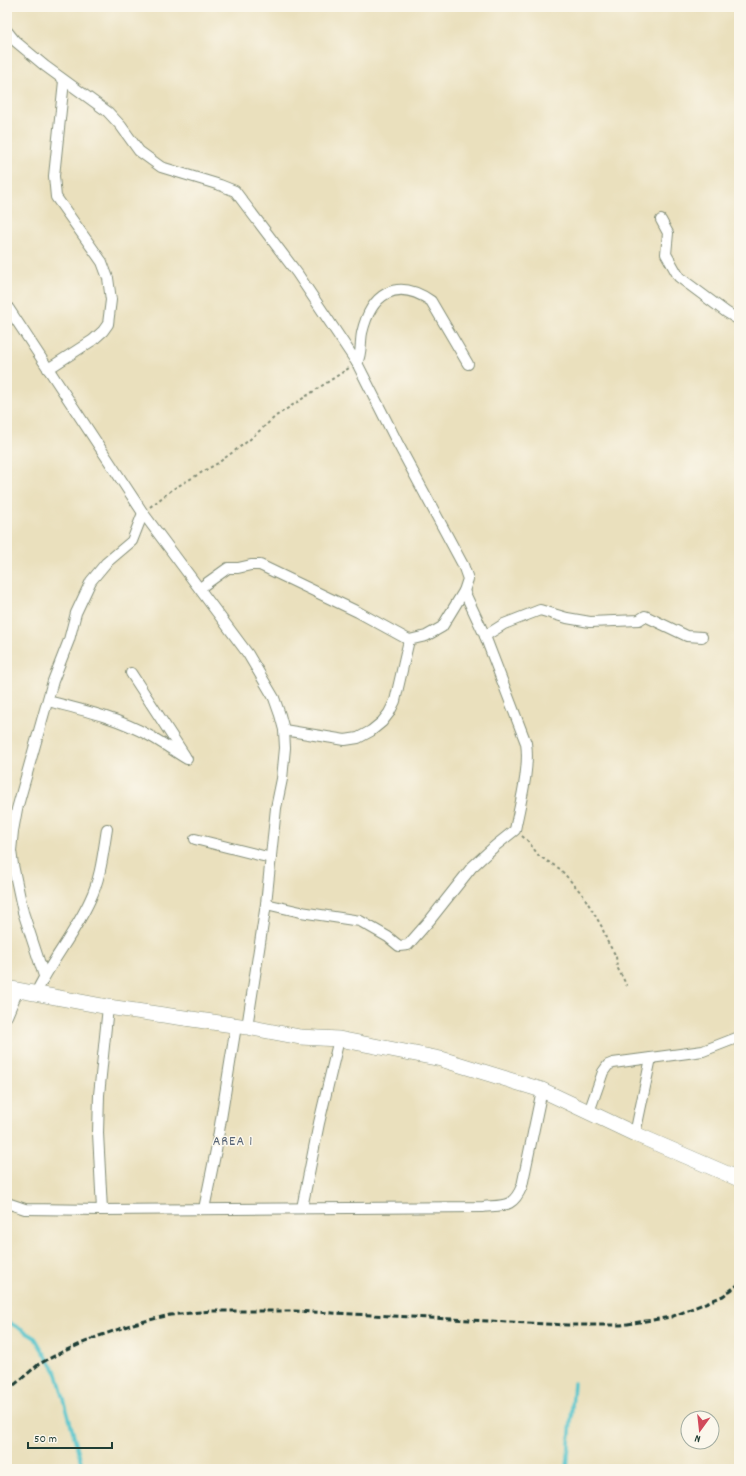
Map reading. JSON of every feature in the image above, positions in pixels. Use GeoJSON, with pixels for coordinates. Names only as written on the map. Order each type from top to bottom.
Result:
{"type":"FeatureCollection","features":[{"type":"Feature","properties":{"kind":"main road"},"geometry":{"type":"LineString","coordinates":[[12,989],[108,1007],[300,1037],[339,1039],[442,1059],[542,1090],[635,1134],[739,1179]]}},
{"type":"Feature","properties":{"kind":"street"},"geometry":{"type":"LineString","coordinates":[[7,31],[15,41],[64,81],[108,112],[121,126],[139,151],[161,168],[220,185],[235,191],[297,273],[357,363],[397,442],[463,565],[468,579],[464,592],[442,627],[426,636],[409,640],[358,612],[260,564],[238,568],[228,568],[200,588]]}},
{"type":"Feature","properties":{"kind":"street"},"geometry":{"type":"LineString","coordinates":[[48,369],[93,340],[103,331],[108,324],[111,300],[108,278],[102,262],[56,197],[54,176],[64,81]]}},
{"type":"Feature","properties":{"kind":"street"},"geometry":{"type":"LineString","coordinates":[[661,220],[668,233],[666,254],[679,277],[739,320]]}},
{"type":"Feature","properties":{"kind":"street"},"geometry":{"type":"LineString","coordinates":[[357,363],[360,358],[362,334],[365,322],[373,305],[385,293],[398,289],[410,290],[423,295],[431,301],[468,364]]}},
{"type":"Feature","properties":{"kind":"street"},"geometry":{"type":"LineString","coordinates":[[7,306],[143,513],[248,654],[274,698],[284,730],[285,748],[282,779],[276,808],[266,904],[204,1209]]}},
{"type":"Feature","properties":{"kind":"street"},"geometry":{"type":"LineString","coordinates":[[44,976],[24,912],[11,851],[17,809],[53,681],[69,640],[76,613],[91,581],[106,563],[132,541],[143,513]]}},
{"type":"Feature","properties":{"kind":"street"},"geometry":{"type":"LineString","coordinates":[[266,904],[301,912],[360,921],[388,937],[399,946],[408,945],[472,867],[515,830],[528,754],[526,743],[485,636],[464,592]]}},
{"type":"Feature","properties":{"kind":"street"},"geometry":{"type":"LineString","coordinates":[[485,636],[504,624],[540,610],[567,618],[590,622],[639,620],[645,616],[687,636],[702,638]]}},
{"type":"Feature","properties":{"kind":"street"},"geometry":{"type":"LineString","coordinates":[[284,730],[345,740],[358,738],[371,731],[382,722],[389,713],[395,701],[409,640]]}},
{"type":"Feature","properties":{"kind":"street"},"geometry":{"type":"LineString","coordinates":[[48,701],[94,712],[119,722],[150,736],[187,759],[131,673]]}},
{"type":"Feature","properties":{"kind":"street"},"geometry":{"type":"LineString","coordinates":[[36,994],[44,976],[84,914],[91,899],[100,873],[107,829]]}},
{"type":"Feature","properties":{"kind":"street"},"geometry":{"type":"LineString","coordinates":[[195,839],[271,858]]}},
{"type":"Feature","properties":{"kind":"street"},"geometry":{"type":"LineString","coordinates":[[7,1016],[12,989]]}},
{"type":"Feature","properties":{"kind":"street"},"geometry":{"type":"LineString","coordinates":[[102,1210],[98,1133],[99,1096],[108,1007]]}},
{"type":"Feature","properties":{"kind":"street"},"geometry":{"type":"LineString","coordinates":[[589,1112],[603,1072],[608,1065],[613,1063],[703,1051],[739,1037]]}},
{"type":"Feature","properties":{"kind":"street"},"geometry":{"type":"LineString","coordinates":[[302,1208],[319,1123],[339,1039]]}},
{"type":"Feature","properties":{"kind":"street"},"geometry":{"type":"LineString","coordinates":[[635,1134],[651,1058]]}},
{"type":"Feature","properties":{"kind":"street"},"geometry":{"type":"LineString","coordinates":[[7,1203],[25,1208],[102,1210],[484,1208],[509,1204],[518,1197],[522,1186],[542,1090]]}},
{"type":"Feature","properties":{"kind":"path"},"geometry":{"type":"LineString","coordinates":[[143,513],[172,489],[218,463],[248,441],[276,416],[357,363]]}},
{"type":"Feature","properties":{"kind":"path"},"geometry":{"type":"LineString","coordinates":[[515,830],[528,841],[539,856],[560,869],[583,895],[616,956],[617,967],[627,986]]}},
{"type":"Feature","properties":{"kind":"waterway"},"geometry":{"type":"LineString","coordinates":[[7,1321],[35,1338],[57,1374],[83,1469]]}},
{"type":"Feature","properties":{"kind":"waterway"},"geometry":{"type":"LineString","coordinates":[[567,1469],[574,1383]]}},
{"type":"Feature","properties":{"kind":"railway"},"geometry":{"type":"LineString","coordinates":[[7,1391],[39,1364],[62,1352],[99,1336],[133,1324],[170,1315],[211,1311],[294,1311],[567,1325],[621,1325],[671,1317],[723,1296],[739,1284]]}},
{"type":"Feature","properties":{"kind":"district","name":"AREA 1"},"geometry":{"type":"Point","coordinates":[233,1142]}}]}
